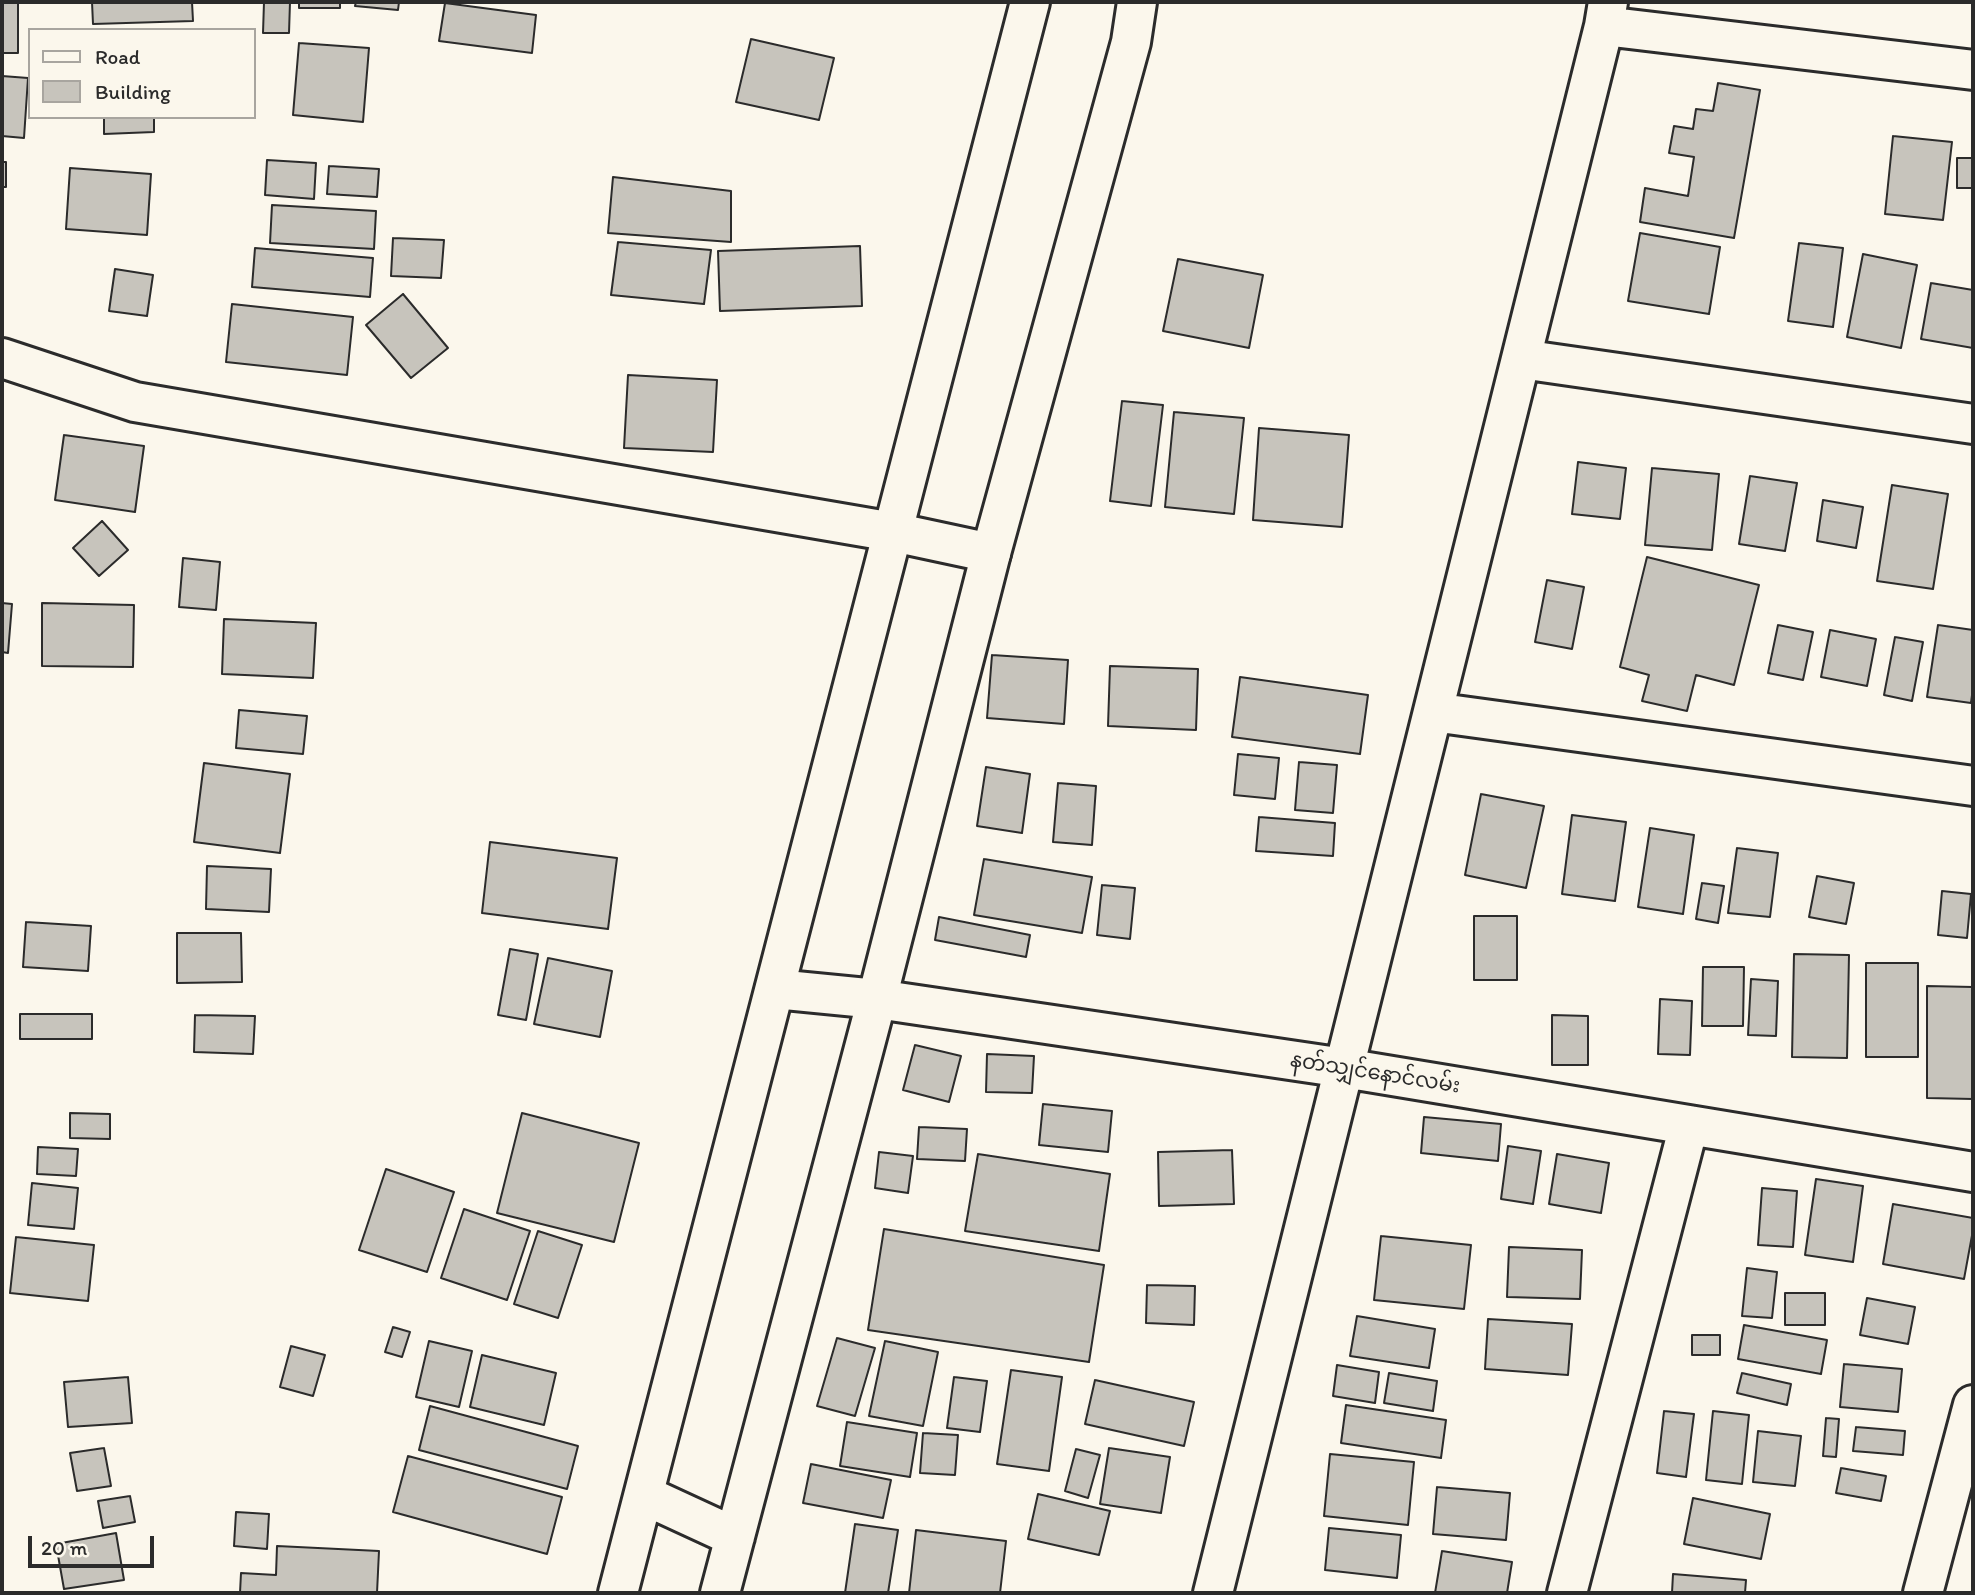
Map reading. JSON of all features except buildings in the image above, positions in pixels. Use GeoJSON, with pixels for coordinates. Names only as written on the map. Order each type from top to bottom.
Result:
{"type":"FeatureCollection","features":[{"type":"Feature","properties":{"kind":"main road"},"geometry":{"type":"LineString","coordinates":[[618,1593],[1030,2]]}},
{"type":"Feature","properties":{"kind":"main road"},"geometry":{"type":"LineString","coordinates":[[720,1593],[877,999],[991,553],[1131,42],[1137,2]]}},
{"type":"Feature","properties":{"kind":"main road"},"geometry":{"type":"LineString","coordinates":[[1213,1593],[1606,14],[1973,70]]}},
{"type":"Feature","properties":{"kind":"main road"},"geometry":{"type":"LineString","coordinates":[[2,358],[135,402],[893,532],[991,553]]}},
{"type":"Feature","properties":{"kind":"main road"},"geometry":{"type":"LineString","coordinates":[[1521,359],[1973,424]]}},
{"type":"Feature","properties":{"kind":"main road"},"geometry":{"type":"LineString","coordinates":[[1433,712],[1973,786]]}},
{"type":"Feature","properties":{"kind":"main road","name":"နတ်သျှင်နောင်လမ်း"},"geometry":{"type":"LineString","coordinates":[[775,989],[877,999],[1344,1068],[1973,1172]]}},
{"type":"Feature","properties":{"kind":"main road"},"geometry":{"type":"LineString","coordinates":[[1567,1593],[1689,1125]]}},
{"type":"Feature","properties":{"kind":"main road"},"geometry":{"type":"LineString","coordinates":[[1923,1593],[1973,1405]]}},
{"type":"Feature","properties":{"kind":"main road"},"geometry":{"type":"LineString","coordinates":[[644,1495],[734,1537]]}}]}
